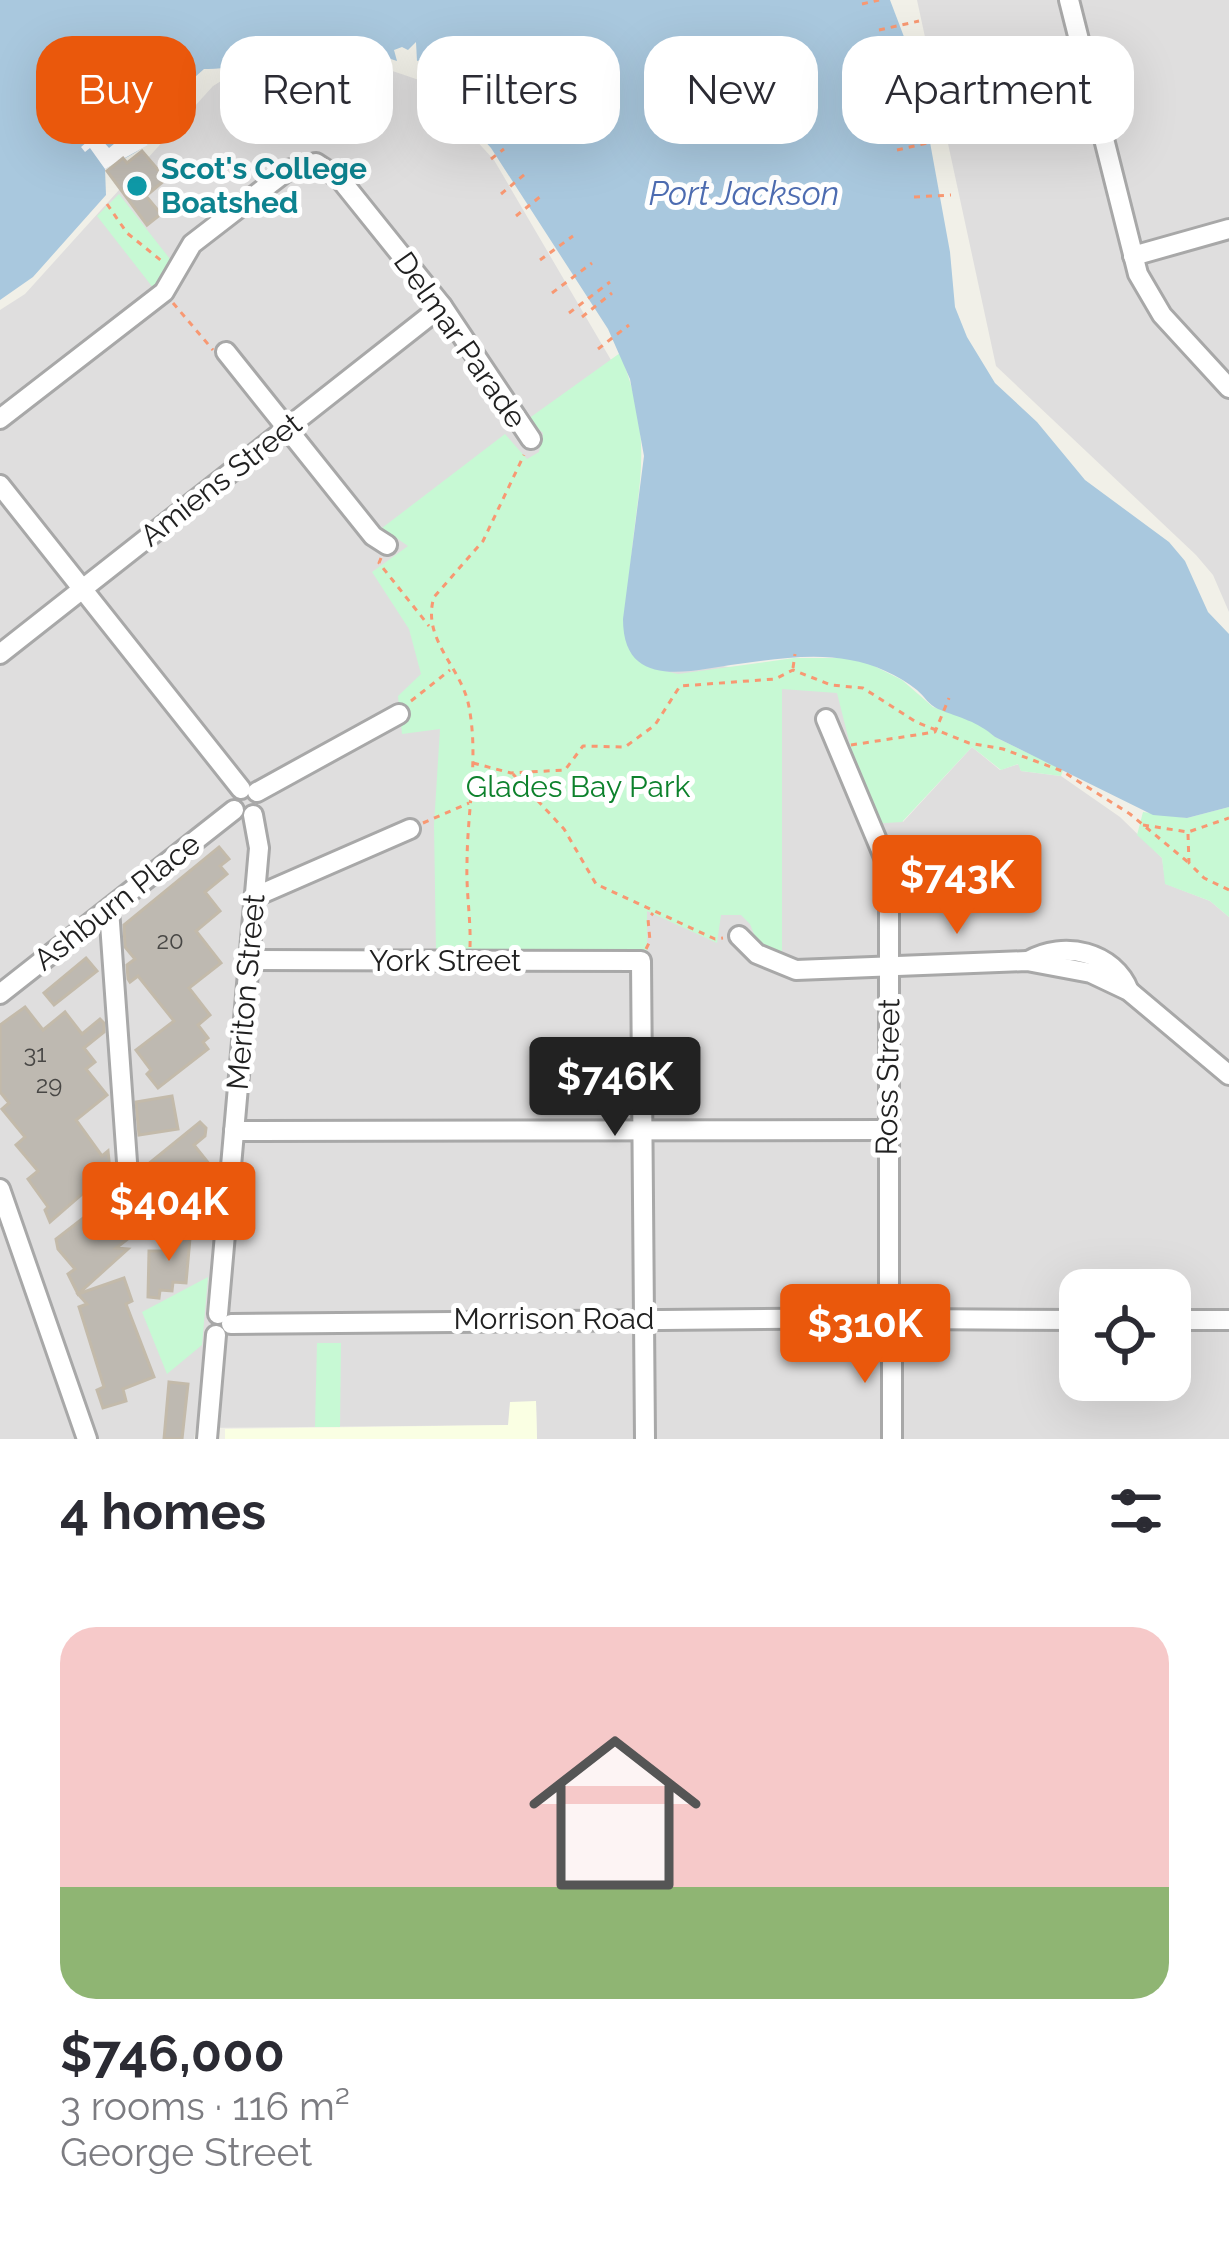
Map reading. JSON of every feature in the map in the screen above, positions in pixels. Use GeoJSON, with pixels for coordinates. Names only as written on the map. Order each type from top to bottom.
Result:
{"type":"FeatureCollection","features":[{"type":"Feature","properties":{"kind":"street"},"geometry":{"type":"LineString","coordinates":[[1069,0],[1133,256],[1151,301],[1229,388]]}},
{"type":"Feature","properties":{"kind":"street","name":"Delmar Parade"},"geometry":{"type":"LineString","coordinates":[[175,268],[192,244],[289,170],[316,163],[340,179],[442,306],[531,439]]}},
{"type":"Feature","properties":{"kind":"street"},"geometry":{"type":"LineString","coordinates":[[1133,256],[1229,230]]}},
{"type":"Feature","properties":{"kind":"street"},"geometry":{"type":"LineString","coordinates":[[0,418],[164,292],[175,268]]}},
{"type":"Feature","properties":{"kind":"street","name":"Amiens Street"},"geometry":{"type":"LineString","coordinates":[[0,654],[442,306]]}},
{"type":"Feature","properties":{"kind":"street"},"geometry":{"type":"LineString","coordinates":[[218,351],[374,536],[387,545]]}},
{"type":"Feature","properties":{"kind":"street"},"geometry":{"type":"LineString","coordinates":[[0,485],[249,791],[399,714]]}},
{"type":"Feature","properties":{"kind":"street","name":"Ross Street"},"geometry":{"type":"LineString","coordinates":[[826,719],[889,869],[883,1311]]}},
{"type":"Feature","properties":{"kind":"street","name":"Meriton Street"},"geometry":{"type":"LineString","coordinates":[[207,1439],[222,1324],[259,848],[244,813],[249,791]]}},
{"type":"Feature","properties":{"kind":"street","name":"Ashburn Place"},"geometry":{"type":"LineString","coordinates":[[0,994],[244,813]]}},
{"type":"Feature","properties":{"kind":"street"},"geometry":{"type":"LineString","coordinates":[[254,897],[410,829]]}},
{"type":"Feature","properties":{"kind":"street"},"geometry":{"type":"LineString","coordinates":[[109,909],[129,1190]]}},
{"type":"Feature","properties":{"kind":"street"},"geometry":{"type":"LineString","coordinates":[[739,937],[757,955],[796,970],[1027,961],[1091,973],[1129,991],[1229,1075]]}},
{"type":"Feature","properties":{"kind":"street","name":"York Street"},"geometry":{"type":"LineString","coordinates":[[249,960],[641,961]]}},
{"type":"Feature","properties":{"kind":"street"},"geometry":{"type":"LineString","coordinates":[[641,961],[645,1439]]}},
{"type":"Feature","properties":{"kind":"street"},"geometry":{"type":"LineString","coordinates":[[234,1131],[887,1130]]}},
{"type":"Feature","properties":{"kind":"street"},"geometry":{"type":"LineString","coordinates":[[0,1189],[87,1439]]}},
{"type":"Feature","properties":{"kind":"street"},"geometry":{"type":"LineString","coordinates":[[883,1311],[883,1330],[1059,1321]]}},
{"type":"Feature","properties":{"kind":"street","name":"Morrison Road"},"geometry":{"type":"LineString","coordinates":[[222,1324],[883,1311]]}},
{"type":"Feature","properties":{"kind":"street"},"geometry":{"type":"LineString","coordinates":[[1191,1320],[1229,1320]]}},
{"type":"Feature","properties":{"kind":"street"},"geometry":{"type":"LineString","coordinates":[[892,1439],[899,1326]]}},
{"type":"Feature","properties":{"kind":"path"},"geometry":{"type":"LineString","coordinates":[[862,4],[879,0]]}},
{"type":"Feature","properties":{"kind":"path"},"geometry":{"type":"LineString","coordinates":[[880,30],[919,21]]}},
{"type":"Feature","properties":{"kind":"path"},"geometry":{"type":"LineString","coordinates":[[897,150],[923,144]]}},
{"type":"Feature","properties":{"kind":"path"},"geometry":{"type":"LineString","coordinates":[[491,159],[504,149]]}},
{"type":"Feature","properties":{"kind":"path"},"geometry":{"type":"LineString","coordinates":[[501,194],[525,174]]}},
{"type":"Feature","properties":{"kind":"path"},"geometry":{"type":"LineString","coordinates":[[914,197],[951,194]]}},
{"type":"Feature","properties":{"kind":"path"},"geometry":{"type":"LineString","coordinates":[[516,216],[541,196]]}},
{"type":"Feature","properties":{"kind":"path"},"geometry":{"type":"LineString","coordinates":[[107,204],[127,233],[175,268]]}},
{"type":"Feature","properties":{"kind":"path"},"geometry":{"type":"LineString","coordinates":[[540,260],[573,236]]}},
{"type":"Feature","properties":{"kind":"path"},"geometry":{"type":"LineString","coordinates":[[552,293],[592,263]]}},
{"type":"Feature","properties":{"kind":"path"},"geometry":{"type":"LineString","coordinates":[[569,313],[610,282]]}},
{"type":"Feature","properties":{"kind":"path"},"geometry":{"type":"LineString","coordinates":[[164,292],[218,351]]}},
{"type":"Feature","properties":{"kind":"path"},"geometry":{"type":"LineString","coordinates":[[582,317],[612,293]]}},
{"type":"Feature","properties":{"kind":"path"},"geometry":{"type":"LineString","coordinates":[[598,350],[629,325]]}},
{"type":"Feature","properties":{"kind":"path"},"geometry":{"type":"LineString","coordinates":[[430,628],[434,597],[483,541],[531,439]]}},
{"type":"Feature","properties":{"kind":"path"},"geometry":{"type":"LineString","coordinates":[[387,545],[379,563],[430,628],[469,706],[469,961]]}},
{"type":"Feature","properties":{"kind":"path"},"geometry":{"type":"LineString","coordinates":[[793,670],[795,654]]}},
{"type":"Feature","properties":{"kind":"path"},"geometry":{"type":"LineString","coordinates":[[399,714],[452,669]]}},
{"type":"Feature","properties":{"kind":"path"},"geometry":{"type":"LineString","coordinates":[[472,763],[512,772],[565,770],[583,746],[626,747],[655,725],[680,686],[775,679],[793,670],[831,686],[863,688],[916,722],[1062,771],[1141,824],[1204,878],[1229,890]]}},
{"type":"Feature","properties":{"kind":"path"},"geometry":{"type":"LineString","coordinates":[[837,747],[935,732],[949,698]]}},
{"type":"Feature","properties":{"kind":"path"},"geometry":{"type":"LineString","coordinates":[[512,772],[564,829],[596,884],[715,939],[739,937]]}},
{"type":"Feature","properties":{"kind":"path"},"geometry":{"type":"LineString","coordinates":[[410,829],[470,803]]}},
{"type":"Feature","properties":{"kind":"path"},"geometry":{"type":"LineString","coordinates":[[1141,824],[1189,832],[1229,818]]}},
{"type":"Feature","properties":{"kind":"path"},"geometry":{"type":"LineString","coordinates":[[1189,832],[1189,862]]}},
{"type":"Feature","properties":{"kind":"path"},"geometry":{"type":"LineString","coordinates":[[641,961],[650,941],[648,919],[655,912]]}},
{"type":"Feature","properties":{"kind":"shaded area"},"geometry":{"type":"Polygon","coordinates":[[[917,0],[1229,0],[1229,612],[1213,575],[1196,555],[996,366],[948,144],[1134,144],[1134,36],[925,36],[917,0]]]}},
{"type":"Feature","properties":{"kind":"shaded area"},"geometry":{"type":"Polygon","coordinates":[[[393,71],[417,79],[417,144],[479,144],[494,160],[611,360],[636,437],[614,641],[837,692],[903,822],[972,747],[1000,770],[1019,764],[1021,771],[1061,776],[1120,817],[1162,858],[1166,884],[1210,901],[1229,917],[1229,1439],[537,1439],[536,1402],[509,1425],[196,1428],[194,1439],[0,1439],[0,310],[25,294],[161,144],[196,144],[196,105],[220,82],[220,144],[393,144],[393,71]]]}},
{"type":"Feature","properties":{"kind":"shaded area"},"geometry":{"type":"Polygon","coordinates":[[[536,1401],[537,1439],[225,1439],[225,1429],[508,1425],[510,1402],[536,1401]]]}},
{"type":"Feature","properties":{"kind":"green space"},"geometry":{"type":"Polygon","coordinates":[[[119,194],[170,259],[154,289],[97,216],[119,194]]]}},
{"type":"Feature","properties":{"kind":"green space","name":"Glades Bay Park"},"geometry":{"type":"Polygon","coordinates":[[[620,353],[641,439],[630,583],[634,656],[656,669],[678,674],[794,658],[868,663],[902,680],[933,707],[977,721],[995,737],[1063,770],[1061,776],[1021,771],[1018,764],[1001,770],[972,747],[902,822],[870,824],[837,693],[782,689],[782,953],[757,942],[741,915],[721,915],[717,943],[647,911],[647,951],[436,950],[434,825],[440,729],[402,734],[398,696],[421,674],[409,629],[372,572],[408,546],[382,528],[505,434],[527,459],[539,452],[543,433],[528,419],[620,353]]]}},
{"type":"Feature","properties":{"kind":"green space"},"geometry":{"type":"Polygon","coordinates":[[[1229,807],[1229,917],[1210,901],[1165,884],[1162,858],[1137,835],[1143,812],[1187,818],[1229,807]]]}},
{"type":"Feature","properties":{"kind":"green space"},"geometry":{"type":"Polygon","coordinates":[[[208,1277],[202,1345],[167,1374],[142,1312],[208,1277]]]}},
{"type":"Feature","properties":{"kind":"green space"},"geometry":{"type":"Polygon","coordinates":[[[317,1343],[341,1343],[340,1427],[315,1427],[317,1343]]]}},
{"type":"Feature","properties":{"kind":"water","name":"Port Jackson"},"geometry":{"type":"Polygon","coordinates":[[[0,0],[890,0],[904,36],[842,36],[842,144],[930,144],[955,307],[995,383],[1037,422],[1085,480],[1169,542],[1185,561],[1208,612],[1229,634],[1229,807],[1187,818],[1153,815],[975,723],[938,709],[902,680],[859,662],[794,658],[681,672],[647,667],[634,658],[623,619],[644,456],[630,379],[608,329],[487,144],[620,144],[620,36],[417,36],[417,61],[416,42],[408,50],[394,50],[397,61],[393,60],[393,36],[220,36],[220,68],[204,69],[196,76],[196,36],[36,36],[36,144],[148,144],[105,169],[106,195],[33,277],[0,300],[0,0]]]}},
{"type":"Feature","properties":{"kind":"pier"},"geometry":{"type":"Polygon","coordinates":[[[105,144],[109,148],[114,144],[148,145],[105,169],[90,148],[85,152],[81,147],[105,144]]]}},
{"type":"Feature","properties":{"kind":"building","name":"Scot's College Boatshed"},"geometry":{"type":"Polygon","coordinates":[[[142,151],[166,179],[146,196],[161,214],[147,225],[107,171],[142,151]]]}},
{"type":"Feature","properties":{"kind":"building"},"geometry":{"type":"Polygon","coordinates":[[[219,847],[229,859],[220,866],[227,874],[205,892],[220,911],[196,931],[221,963],[189,988],[210,1015],[198,1025],[208,1038],[203,1042],[208,1049],[158,1088],[136,1050],[174,1021],[138,976],[128,979],[127,965],[135,959],[125,947],[124,925],[219,847]]]}},
{"type":"Feature","properties":{"kind":"building"},"geometry":{"type":"Polygon","coordinates":[[[86,958],[97,971],[54,1005],[44,993],[86,958]]]}},
{"type":"Feature","properties":{"kind":"building"},"geometry":{"type":"Polygon","coordinates":[[[25,1007],[43,1030],[65,1012],[82,1034],[100,1019],[104,1023],[104,1032],[84,1048],[95,1062],[86,1069],[107,1095],[76,1120],[102,1156],[108,1151],[110,1170],[50,1222],[48,1207],[28,1179],[38,1171],[16,1145],[25,1137],[2,1109],[9,1103],[0,1092],[0,1025],[25,1007]]]}},
{"type":"Feature","properties":{"kind":"building"},"geometry":{"type":"Polygon","coordinates":[[[172,1096],[178,1129],[139,1135],[136,1102],[172,1096]]]}},
{"type":"Feature","properties":{"kind":"building"},"geometry":{"type":"Polygon","coordinates":[[[200,1122],[206,1128],[205,1136],[194,1145],[210,1165],[188,1182],[172,1163],[148,1183],[141,1170],[200,1122]]]}},
{"type":"Feature","properties":{"kind":"building"},"geometry":{"type":"Polygon","coordinates":[[[113,1195],[119,1213],[113,1218],[129,1238],[116,1248],[128,1249],[78,1294],[68,1274],[75,1269],[58,1249],[56,1239],[113,1195]]]}},
{"type":"Feature","properties":{"kind":"building"},"geometry":{"type":"Polygon","coordinates":[[[181,1226],[191,1227],[186,1283],[173,1282],[172,1291],[160,1290],[159,1298],[148,1297],[149,1251],[169,1251],[170,1236],[176,1237],[181,1226]]]}},
{"type":"Feature","properties":{"kind":"building"},"geometry":{"type":"Polygon","coordinates":[[[124,1278],[132,1301],[126,1304],[154,1377],[123,1389],[126,1401],[103,1408],[97,1390],[104,1387],[79,1307],[87,1304],[78,1294],[124,1278]]]}},
{"type":"Feature","properties":{"kind":"building"},"geometry":{"type":"Polygon","coordinates":[[[169,1382],[188,1384],[182,1439],[164,1439],[169,1382]]]}},
{"type":"Feature","properties":{"kind":"place","name":"Scot's College Boatshed"},"geometry":{"type":"Point","coordinates":[137,186]}}]}
